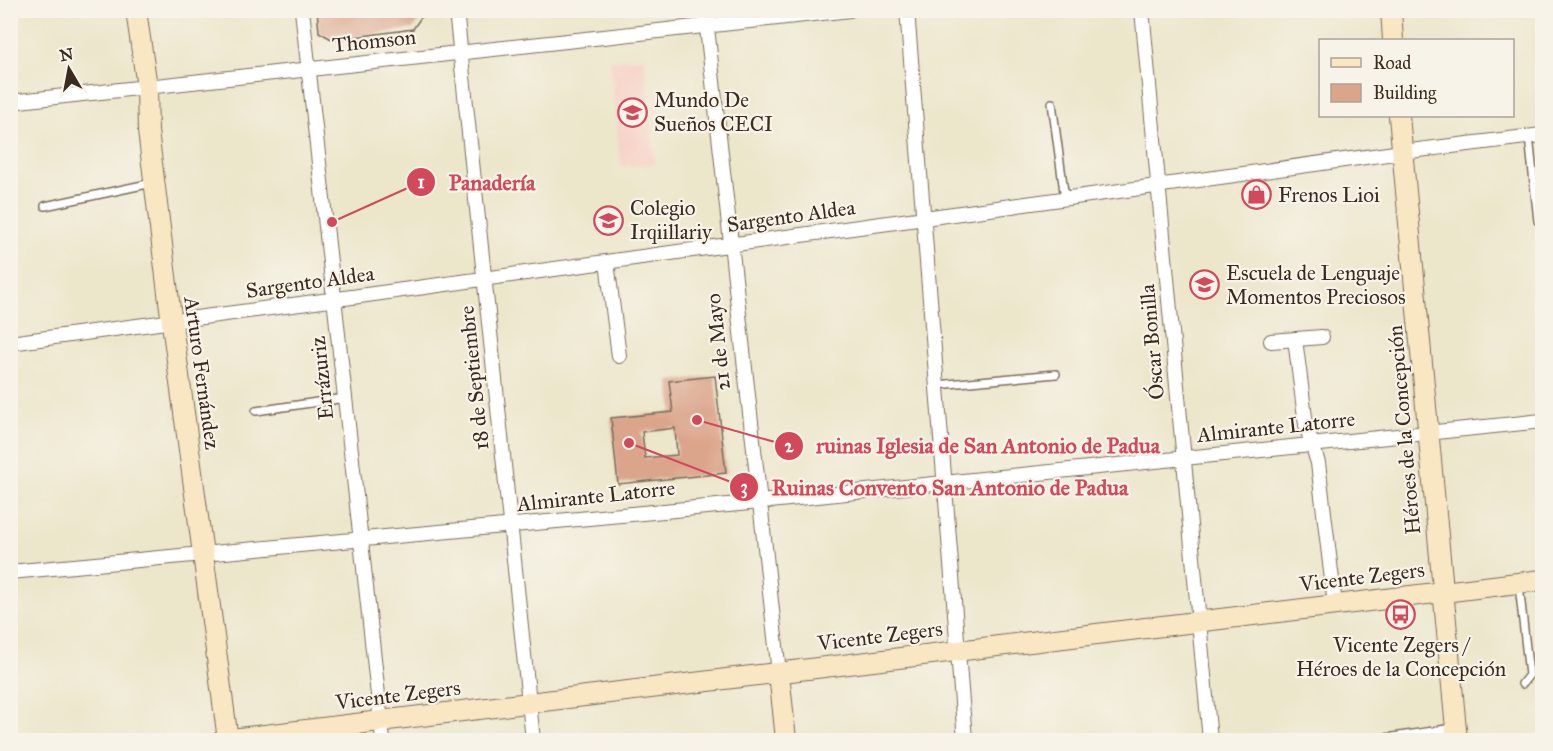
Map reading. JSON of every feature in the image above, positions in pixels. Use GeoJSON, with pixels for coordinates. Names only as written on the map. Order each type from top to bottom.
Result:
{"type":"FeatureCollection","features":[{"type":"Feature","properties":{"kind":"street","name":"Arturo Fernández"},"geometry":{"type":"LineString","coordinates":[[136,10],[147,87],[147,117],[171,321],[228,740]]}},
{"type":"Feature","properties":{"kind":"street","name":"Errázuriz"},"geometry":{"type":"LineString","coordinates":[[302,10],[382,731]]}},
{"type":"Feature","properties":{"kind":"street","name":"18 de Septiembre"},"geometry":{"type":"LineString","coordinates":[[456,10],[533,741]]}},
{"type":"Feature","properties":{"kind":"street","name":"21 de Mayo"},"geometry":{"type":"LineString","coordinates":[[705,10],[786,741]]}},
{"type":"Feature","properties":{"kind":"street","name":"Thomson"},"geometry":{"type":"LineString","coordinates":[[10,102],[850,10]]}},
{"type":"Feature","properties":{"kind":"street"},"geometry":{"type":"LineString","coordinates":[[907,10],[965,741]]}},
{"type":"Feature","properties":{"kind":"street","name":"Óscar Bonilla"},"geometry":{"type":"LineString","coordinates":[[1142,10],[1210,741]]}},
{"type":"Feature","properties":{"kind":"street"},"geometry":{"type":"LineString","coordinates":[[1391,10],[1393,39]]}},
{"type":"Feature","properties":{"kind":"street","name":"Héroes de la Concepción"},"geometry":{"type":"LineString","coordinates":[[1399,117],[1456,734]]}},
{"type":"Feature","properties":{"kind":"street","name":"Sargento Aldea"},"geometry":{"type":"LineString","coordinates":[[10,343],[1402,152],[1536,136]]}},
{"type":"Feature","properties":{"kind":"street"},"geometry":{"type":"LineString","coordinates":[[607,262],[619,356]]}},
{"type":"Feature","properties":{"kind":"street"},"geometry":{"type":"LineString","coordinates":[[1271,341],[1322,337]]}},
{"type":"Feature","properties":{"kind":"street"},"geometry":{"type":"LineString","coordinates":[[1295,339],[1306,425],[1318,463],[1335,605]]}},
{"type":"Feature","properties":{"kind":"street","name":"Almirante Latorre"},"geometry":{"type":"LineString","coordinates":[[10,572],[760,502],[1542,421]]}},
{"type":"Feature","properties":{"kind":"street","name":"Vicente Zegers"},"geometry":{"type":"LineString","coordinates":[[223,741],[382,731],[530,703],[1542,579]]}},
{"type":"Feature","properties":{"kind":"lane"},"geometry":{"type":"LineString","coordinates":[[1052,103],[1065,199]]}},
{"type":"Feature","properties":{"kind":"lane"},"geometry":{"type":"LineString","coordinates":[[1536,136],[1538,221]]}},
{"type":"Feature","properties":{"kind":"lane"},"geometry":{"type":"LineString","coordinates":[[45,206],[154,182]]}},
{"type":"Feature","properties":{"kind":"lane"},"geometry":{"type":"LineString","coordinates":[[937,385],[1056,374]]}},
{"type":"Feature","properties":{"kind":"lane"},"geometry":{"type":"LineString","coordinates":[[256,411],[345,398]]}},
{"type":"Feature","properties":{"kind":"lane"},"geometry":{"type":"LineString","coordinates":[[1518,583],[1529,675],[1522,684]]}},
{"type":"Feature","properties":{"kind":"lane"},"geometry":{"type":"LineString","coordinates":[[1373,741],[1456,734]]}},
{"type":"Feature","properties":{"kind":"shaded area","name":"Mundo De Sueños CECI"},"geometry":{"type":"Polygon","coordinates":[[[644,57],[655,164],[621,167],[610,60],[644,57]]]}},
{"type":"Feature","properties":{"kind":"building"},"geometry":{"type":"Polygon","coordinates":[[[317,10],[426,10],[413,29],[333,40],[319,32],[317,10]]]}},
{"type":"Feature","properties":{"kind":"building"},"geometry":{"type":"Polygon","coordinates":[[[715,376],[726,473],[618,484],[611,418],[673,412],[669,381],[715,376]],[[675,428],[642,432],[645,458],[677,455],[675,428]]]}},
{"type":"Feature","properties":{"kind":"place","name":"Mundo De Sueños CECI"},"geometry":{"type":"Point","coordinates":[633,112]}},
{"type":"Feature","properties":{"kind":"place","name":"Frenos Lioi"},"geometry":{"type":"Point","coordinates":[1257,195]}},
{"type":"Feature","properties":{"kind":"place","name":"Colegio Irqiillariy"},"geometry":{"type":"Point","coordinates":[609,220]}},
{"type":"Feature","properties":{"kind":"place","name":"Panadería"},"geometry":{"type":"Point","coordinates":[332,222]}},
{"type":"Feature","properties":{"kind":"place","name":"Escuela de Lenguaje Momentos Preciosos"},"geometry":{"type":"Point","coordinates":[1205,285]}},
{"type":"Feature","properties":{"kind":"place","name":"ruinas Iglesia de San Antonio de Padua"},"geometry":{"type":"Point","coordinates":[697,420]}},
{"type":"Feature","properties":{"kind":"place","name":"Ruinas Convento San Antonio de Padua"},"geometry":{"type":"Point","coordinates":[629,443]}},
{"type":"Feature","properties":{"kind":"place","name":"Vicente Zegers / Héroes de la Concepción"},"geometry":{"type":"Point","coordinates":[1401,614]}}]}
